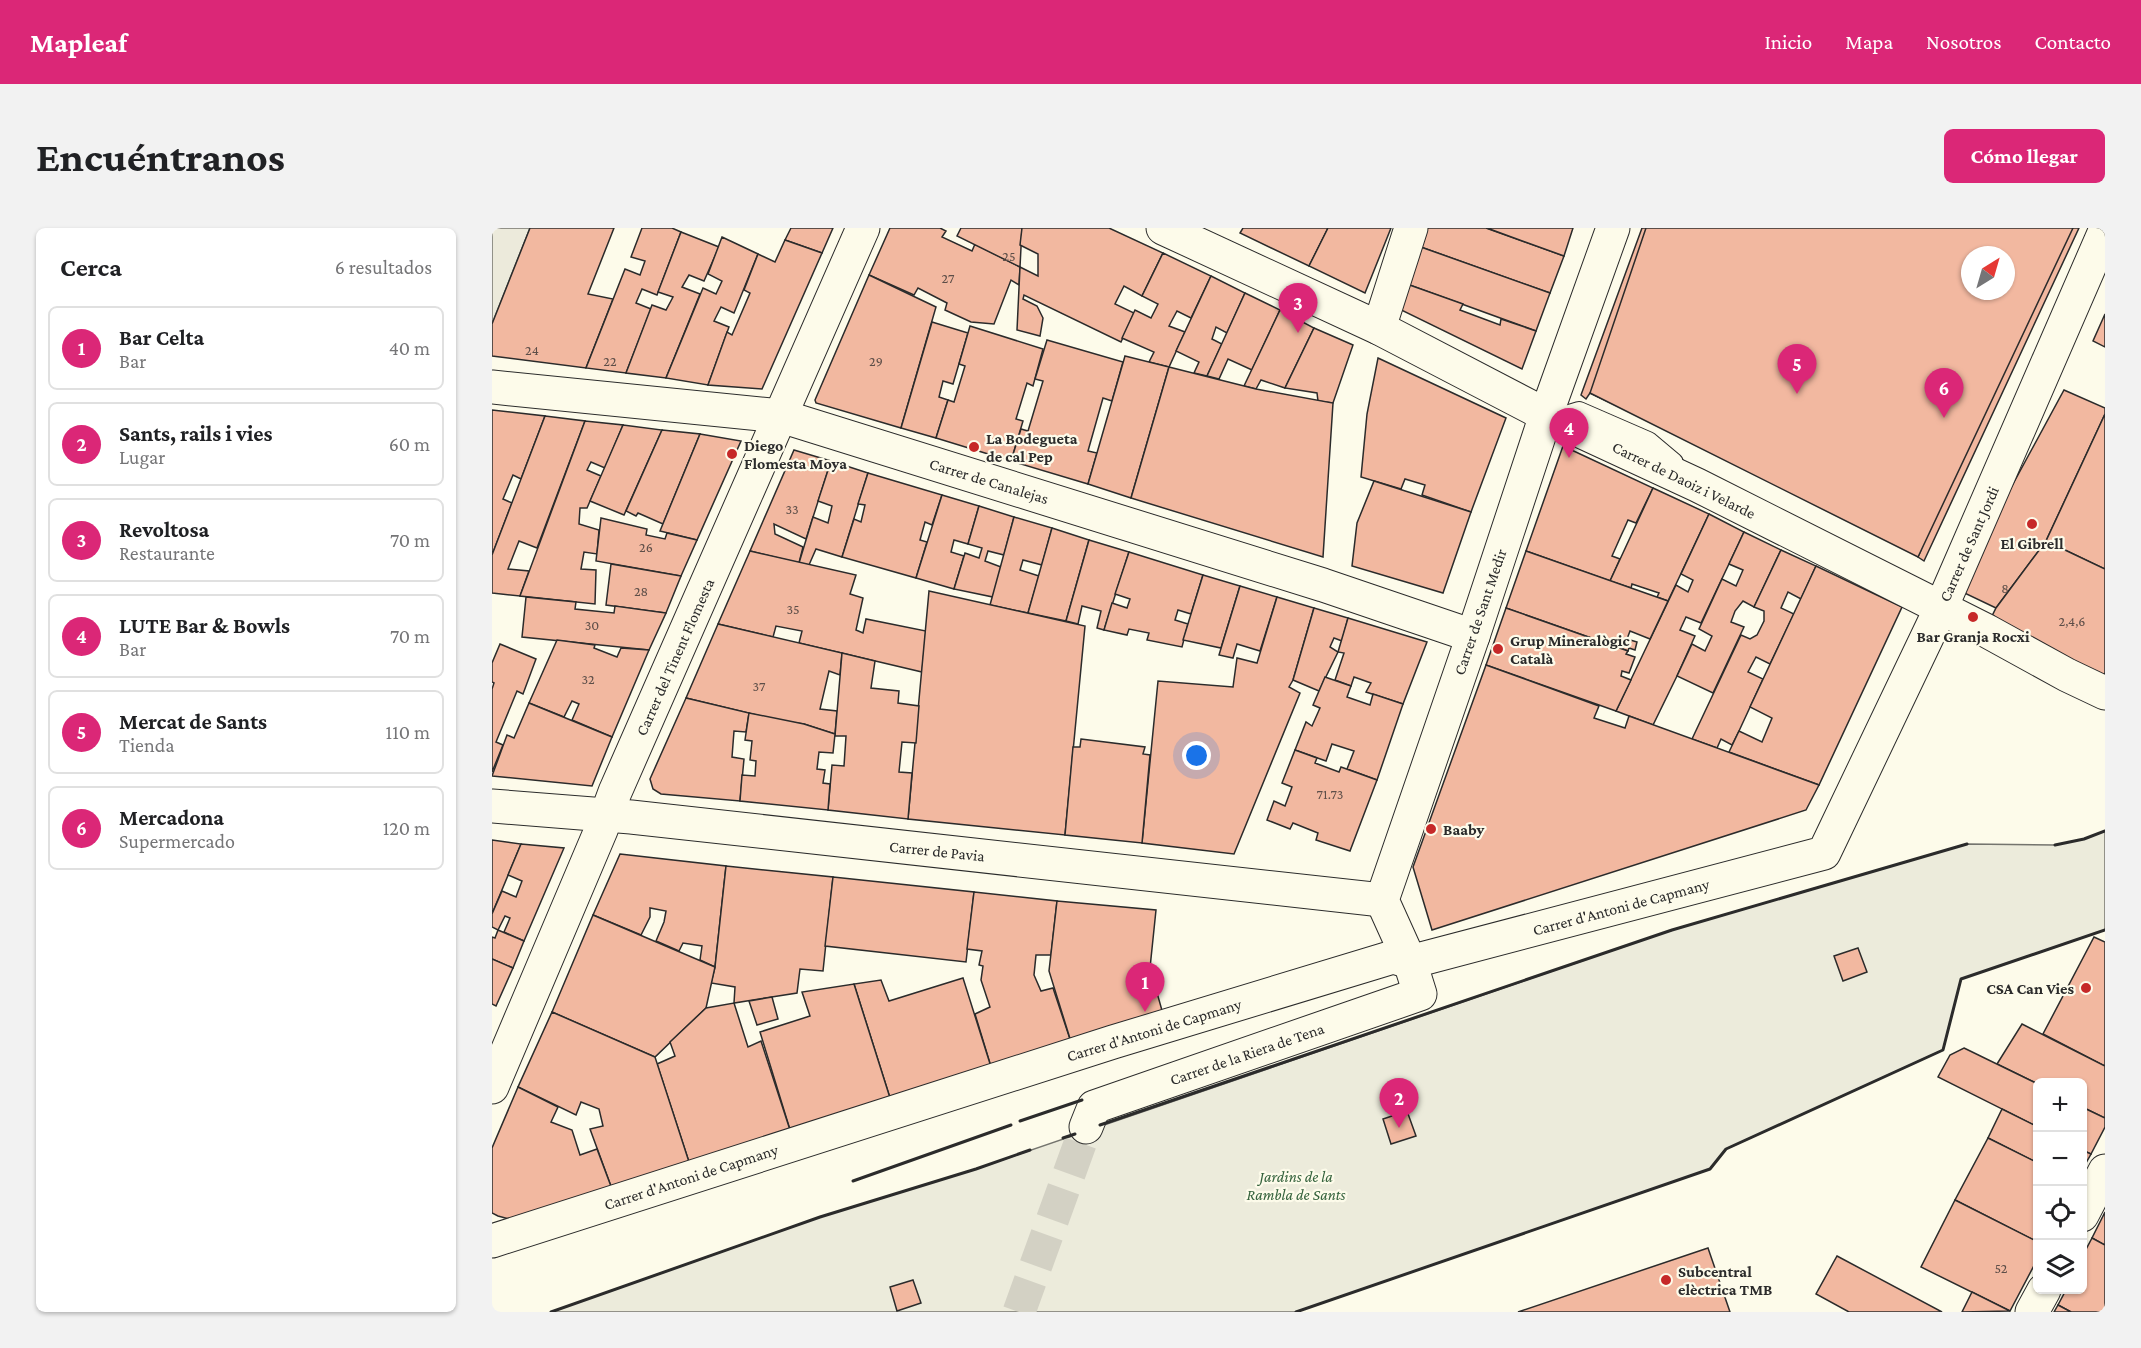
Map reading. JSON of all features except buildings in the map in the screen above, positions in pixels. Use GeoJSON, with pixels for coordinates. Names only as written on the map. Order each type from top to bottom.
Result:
{"type":"FeatureCollection","features":[{"type":"Feature","properties":{"kind":"street","name":"Carrer del Tinent Flomesta"},"geometry":{"type":"LineString","coordinates":[[492,1087],[620,782],[863,228]]}},
{"type":"Feature","properties":{"kind":"street","name":"Carrer de Daoiz i Velarde"},"geometry":{"type":"LineString","coordinates":[[1163,228],[1379,328],[1551,417],[1698,485],[2105,693]]}},
{"type":"Feature","properties":{"kind":"street"},"geometry":{"type":"LineString","coordinates":[[1379,328],[1411,228]]}},
{"type":"Feature","properties":{"kind":"street","name":"Carrer de Sant Medir"},"geometry":{"type":"LineString","coordinates":[[1382,900],[1551,417],[1613,228]]}},
{"type":"Feature","properties":{"kind":"street","name":"Carrer de Sant Jordi"},"geometry":{"type":"LineString","coordinates":[[1824,853],[1941,608],[2105,231]]}},
{"type":"Feature","properties":{"kind":"street","name":"Carrer de Canalejas"},"geometry":{"type":"LineString","coordinates":[[492,387],[781,416],[1323,585],[1473,636]]}},
{"type":"Feature","properties":{"kind":"street","name":"Carrer de Pavia"},"geometry":{"type":"LineString","coordinates":[[492,806],[607,815],[1382,900]]}},
{"type":"Feature","properties":{"kind":"street","name":"Carrer d'Antoni de Capmany"},"geometry":{"type":"LineString","coordinates":[[492,1241],[1113,1042],[1393,957],[1410,962],[1824,853]]}},
{"type":"Feature","properties":{"kind":"street"},"geometry":{"type":"LineString","coordinates":[[1382,900],[1410,962]]}},
{"type":"Feature","properties":{"kind":"street","name":"Carrer de la Riera de Tena"},"geometry":{"type":"LineString","coordinates":[[1086,1127],[1094,1107],[1420,994],[1410,962]]}},
{"type":"Feature","properties":{"kind":"street"},"geometry":{"type":"LineString","coordinates":[[2087,1205],[2105,1171]]}},
{"type":"Feature","properties":{"kind":"street"},"geometry":{"type":"LineString","coordinates":[[2032,1312],[2042,1294]]}},
{"type":"Feature","properties":{"kind":"green space","name":"Jardins de la Rambla de Sants"},"geometry":{"type":"Polygon","coordinates":[[[2105,831],[2105,930],[1961,979],[1943,1050],[1726,1149],[1710,1169],[1296,1312],[551,1312],[820,1217],[976,1169],[1672,930],[1967,844],[2055,845],[2084,839],[2105,831]]]}},
{"type":"Feature","properties":{"kind":"shaded area"},"geometry":{"type":"Polygon","coordinates":[[[492,228],[530,228],[492,324],[492,228]]]}},
{"type":"Feature","properties":{"kind":"tunnel"},"geometry":{"type":"LineString","coordinates":[[1019,1312],[1086,1127]]}},
{"type":"Feature","properties":{"kind":"wall"},"geometry":{"type":"LineString","coordinates":[[2055,845],[2084,839],[2105,831]]}},
{"type":"Feature","properties":{"kind":"wall"},"geometry":{"type":"LineString","coordinates":[[1100,1125],[1672,930],[1967,844]]}},
{"type":"Feature","properties":{"kind":"wall"},"geometry":{"type":"LineString","coordinates":[[1296,1312],[1710,1169],[1726,1149],[1943,1050],[1961,979],[2105,930]]}},
{"type":"Feature","properties":{"kind":"wall"},"geometry":{"type":"LineString","coordinates":[[1020,1121],[1082,1100]]}},
{"type":"Feature","properties":{"kind":"wall"},"geometry":{"type":"LineString","coordinates":[[853,1181],[1011,1125]]}},
{"type":"Feature","properties":{"kind":"wall"},"geometry":{"type":"LineString","coordinates":[[1063,1138],[1075,1134]]}},
{"type":"Feature","properties":{"kind":"wall"},"geometry":{"type":"LineString","coordinates":[[551,1312],[820,1217],[1030,1150]]}},
{"type":"Feature","properties":{"kind":"place","name":"Revoltosa"},"geometry":{"type":"Point","coordinates":[1298,333]}},
{"type":"Feature","properties":{"kind":"place","name":"Mercat de Sants"},"geometry":{"type":"Point","coordinates":[1797,394]}},
{"type":"Feature","properties":{"kind":"place","name":"Mercadona"},"geometry":{"type":"Point","coordinates":[1944,418]}},
{"type":"Feature","properties":{"kind":"place","name":"La Bodegueta de cal Pep"},"geometry":{"type":"Point","coordinates":[974,447]}},
{"type":"Feature","properties":{"kind":"place","name":"Diego Flomesta Moya"},"geometry":{"type":"Point","coordinates":[732,454]}},
{"type":"Feature","properties":{"kind":"place","name":"LUTE Bar & Bowls"},"geometry":{"type":"Point","coordinates":[1569,458]}},
{"type":"Feature","properties":{"kind":"place","name":"El Gibrell"},"geometry":{"type":"Point","coordinates":[2032,524]}},
{"type":"Feature","properties":{"kind":"place","name":"Bar Granja Rocxi"},"geometry":{"type":"Point","coordinates":[1973,617]}},
{"type":"Feature","properties":{"kind":"place","name":"Grup Mineralògic Català"},"geometry":{"type":"Point","coordinates":[1498,649]}},
{"type":"Feature","properties":{"kind":"place","name":"Baaby"},"geometry":{"type":"Point","coordinates":[1431,829]}},
{"type":"Feature","properties":{"kind":"place","name":"CSA Can Vies"},"geometry":{"type":"Point","coordinates":[2086,988]}},
{"type":"Feature","properties":{"kind":"place","name":"Bar Celta"},"geometry":{"type":"Point","coordinates":[1145,1012]}},
{"type":"Feature","properties":{"kind":"place","name":"Sants, rails i vies"},"geometry":{"type":"Point","coordinates":[1399,1128]}},
{"type":"Feature","properties":{"kind":"place","name":"Subcentral elèctrica TMB"},"geometry":{"type":"Point","coordinates":[1666,1280]}}]}
